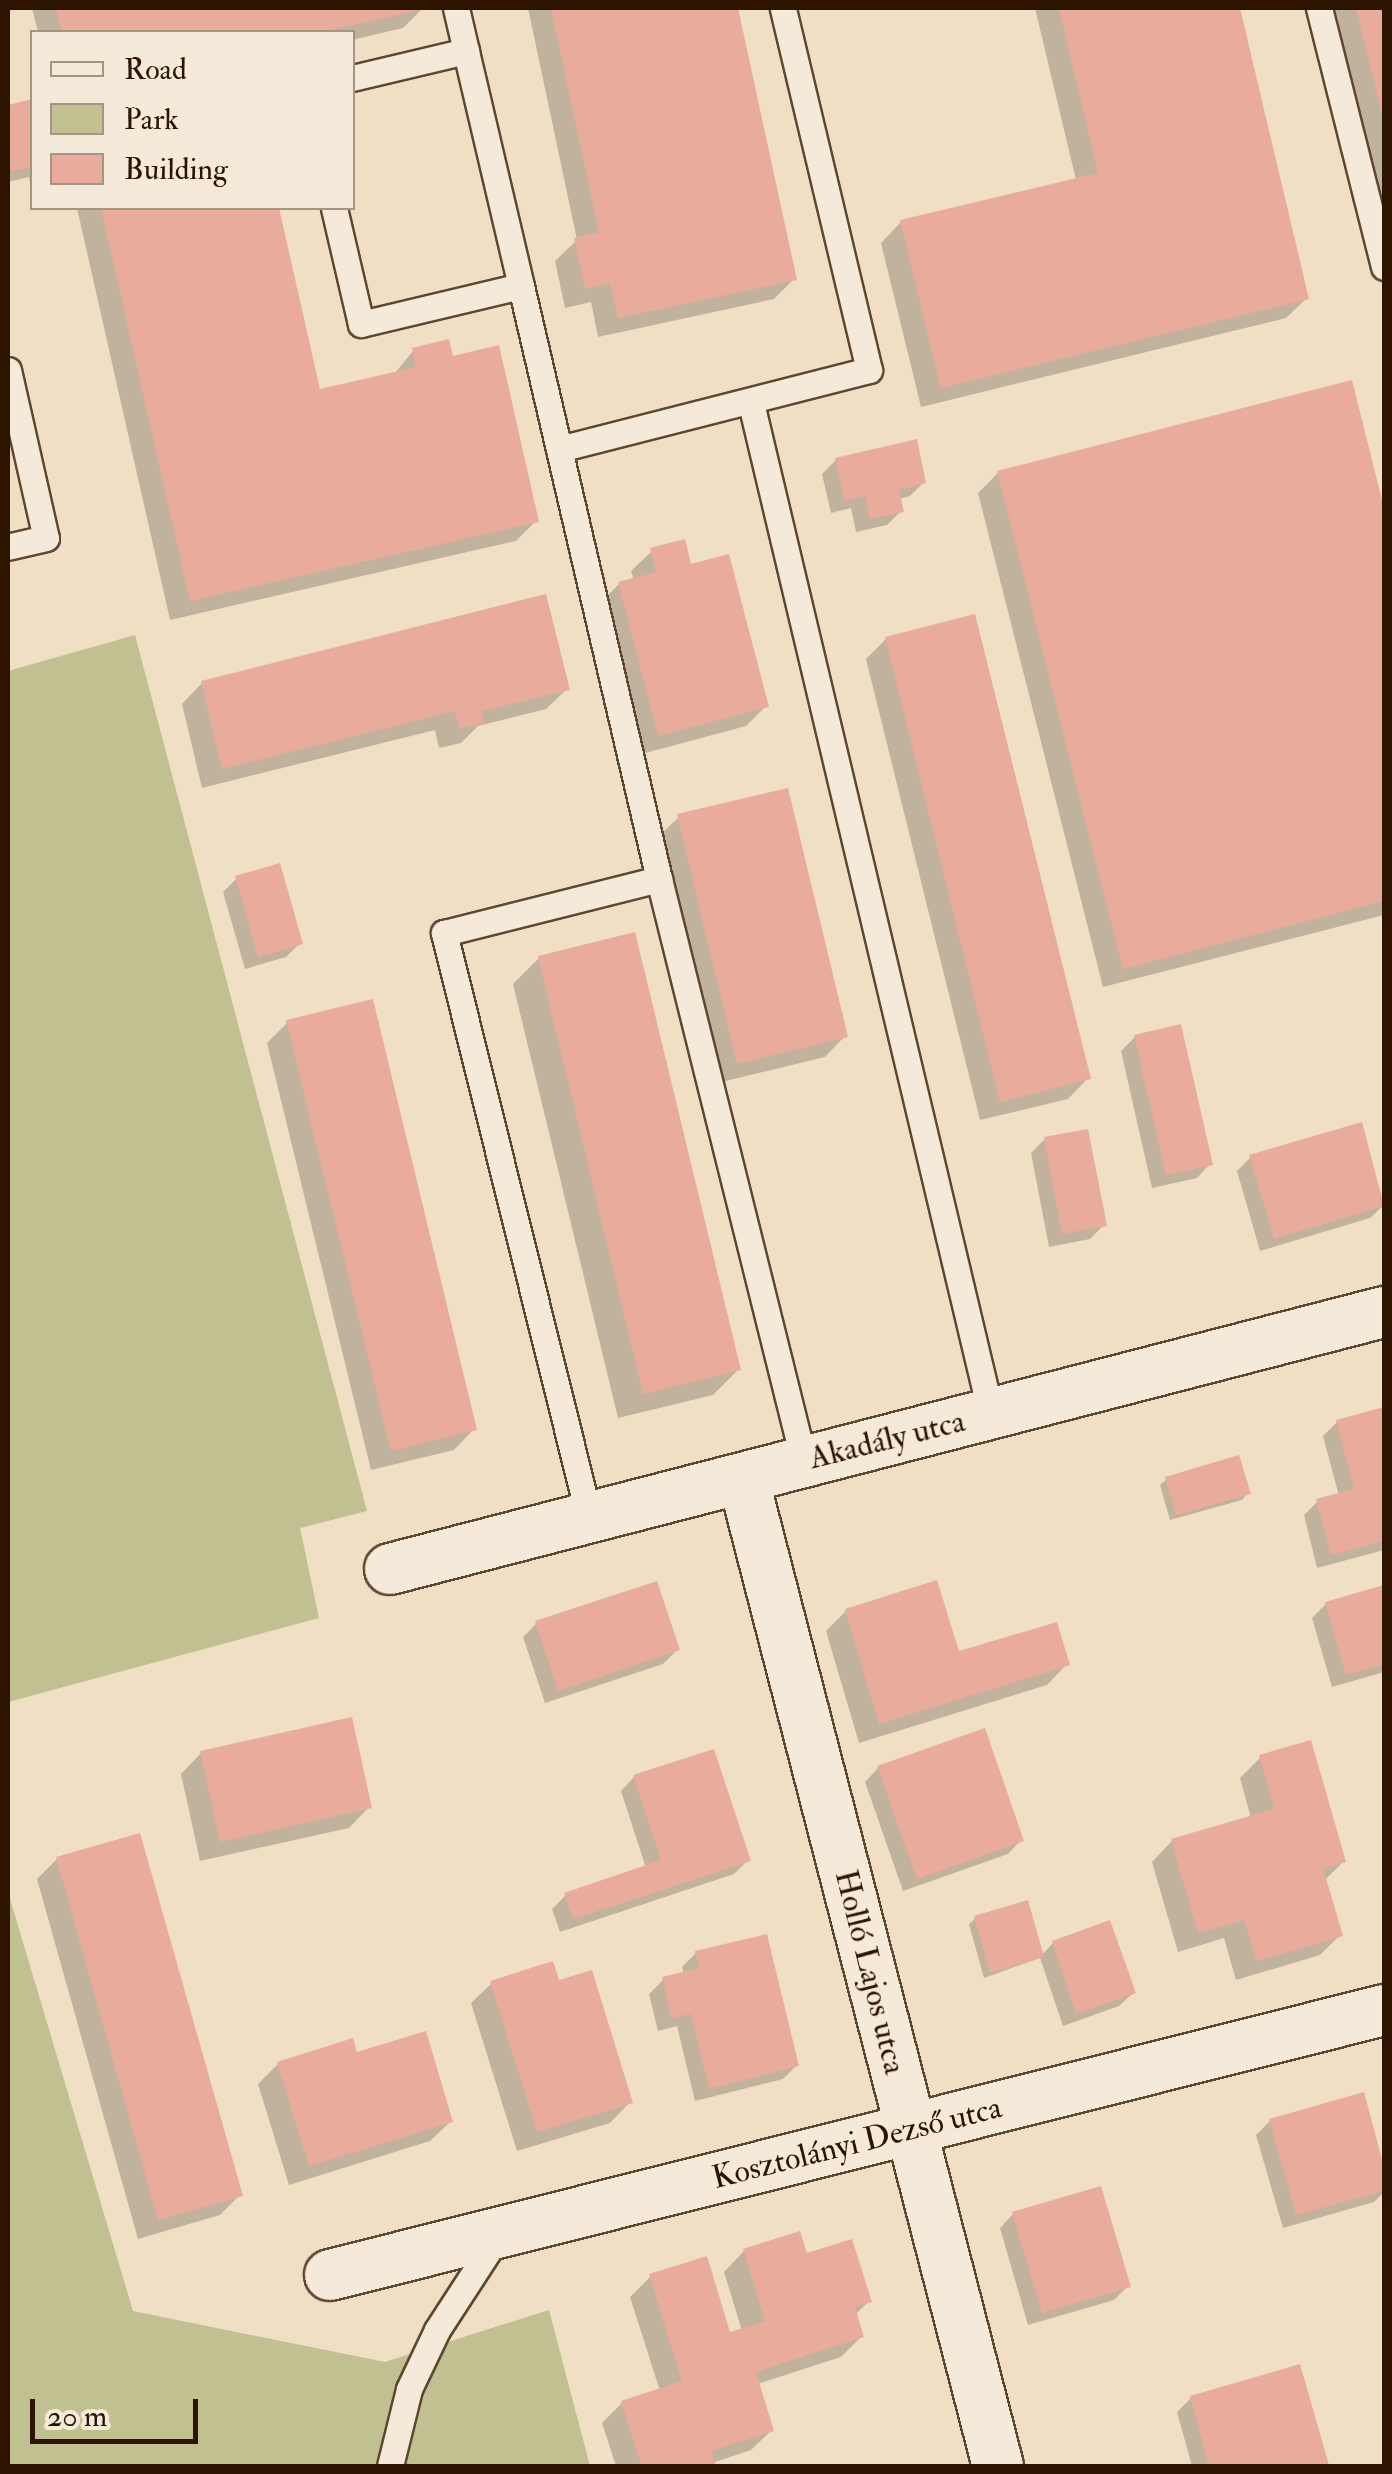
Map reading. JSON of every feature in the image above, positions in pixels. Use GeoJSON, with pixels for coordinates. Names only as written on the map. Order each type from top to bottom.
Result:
{"type":"FeatureCollection","features":[{"type":"Feature","properties":{"kind":"street","name":"Akadály utca"},"geometry":{"type":"LineString","coordinates":[[390,1569],[1384,1312]]}},
{"type":"Feature","properties":{"kind":"street","name":"Holló Lajos utca"},"geometry":{"type":"LineString","coordinates":[[743,1478],[998,2466]]}},
{"type":"Feature","properties":{"kind":"street","name":"Kosztolányi Dezső utca"},"geometry":{"type":"LineString","coordinates":[[330,2275],[1384,2010]]}},
{"type":"Feature","properties":{"kind":"lane"},"geometry":{"type":"LineString","coordinates":[[456,8],[659,879],[804,1462]]}},
{"type":"Feature","properties":{"kind":"lane"},"geometry":{"type":"LineString","coordinates":[[559,449],[869,370],[783,8]]}},
{"type":"Feature","properties":{"kind":"lane"},"geometry":{"type":"LineString","coordinates":[[1319,8],[1384,267]]}},
{"type":"Feature","properties":{"kind":"lane"},"geometry":{"type":"LineString","coordinates":[[355,77],[466,51]]}},
{"type":"Feature","properties":{"kind":"lane"},"geometry":{"type":"LineString","coordinates":[[334,210],[361,324],[521,286]]}},
{"type":"Feature","properties":{"kind":"lane"},"geometry":{"type":"LineString","coordinates":[[8,370],[46,538],[8,547]]}},
{"type":"Feature","properties":{"kind":"lane"},"geometry":{"type":"LineString","coordinates":[[751,403],[990,1414]]}},
{"type":"Feature","properties":{"kind":"lane"},"geometry":{"type":"LineString","coordinates":[[589,1517],[444,933],[659,879]]}},
{"type":"Feature","properties":{"kind":"lane"},"geometry":{"type":"LineString","coordinates":[[390,2466],[409,2389],[437,2330],[501,2232]]}},
{"type":"Feature","properties":{"kind":"green space"},"geometry":{"type":"Polygon","coordinates":[[[135,635],[367,1511],[300,1528],[319,1618],[8,1702],[8,671],[135,635]]]}},
{"type":"Feature","properties":{"kind":"green space"},"geometry":{"type":"Polygon","coordinates":[[[8,1892],[133,2311],[385,2362],[549,2310],[590,2466],[8,2466],[8,1892]]]}},
{"type":"Feature","properties":{"kind":"building"},"geometry":{"type":"Polygon","coordinates":[[[56,8],[424,8],[331,30],[62,30],[56,8]]]}},
{"type":"Feature","properties":{"kind":"building"},"geometry":{"type":"Polygon","coordinates":[[[551,8],[738,8],[797,280],[618,318],[610,283],[585,289],[574,238],[599,232],[551,8]]]}},
{"type":"Feature","properties":{"kind":"building"},"geometry":{"type":"Polygon","coordinates":[[[1059,8],[1240,8],[1309,299],[941,388],[900,220],[1098,173],[1059,8]]]}},
{"type":"Feature","properties":{"kind":"building"},"geometry":{"type":"Polygon","coordinates":[[[1356,8],[1384,8],[1384,119],[1383,119],[1356,8]]]}},
{"type":"Feature","properties":{"kind":"building"},"geometry":{"type":"Polygon","coordinates":[[[30,100],[30,167],[8,172],[8,105],[30,100]]]}},
{"type":"Feature","properties":{"kind":"building"},"geometry":{"type":"Polygon","coordinates":[[[101,210],[279,210],[320,389],[416,367],[412,348],[449,339],[453,356],[499,345],[539,522],[190,601],[101,210]]]}},
{"type":"Feature","properties":{"kind":"building"},"geometry":{"type":"Polygon","coordinates":[[[1352,380],[1384,508],[1384,901],[1123,969],[997,471],[1352,380]]]}},
{"type":"Feature","properties":{"kind":"building"},"geometry":{"type":"Polygon","coordinates":[[[917,439],[926,483],[899,490],[904,512],[870,519],[865,496],[844,501],[835,458],[917,439]]]}},
{"type":"Feature","properties":{"kind":"building"},"geometry":{"type":"Polygon","coordinates":[[[685,539],[691,564],[729,554],[769,707],[658,736],[618,582],[656,572],[650,548],[685,539]]]}},
{"type":"Feature","properties":{"kind":"building"},"geometry":{"type":"Polygon","coordinates":[[[546,594],[570,690],[481,711],[484,723],[459,729],[455,711],[222,769],[201,681],[546,594]]]}},
{"type":"Feature","properties":{"kind":"building"},"geometry":{"type":"Polygon","coordinates":[[[975,614],[1091,1079],[1000,1102],[885,637],[975,614]]]}},
{"type":"Feature","properties":{"kind":"building"},"geometry":{"type":"Polygon","coordinates":[[[788,788],[848,1037],[737,1064],[677,814],[788,788]]]}},
{"type":"Feature","properties":{"kind":"building"},"geometry":{"type":"Polygon","coordinates":[[[280,863],[303,944],[258,957],[235,876],[280,863]]]}},
{"type":"Feature","properties":{"kind":"building"},"geometry":{"type":"Polygon","coordinates":[[[635,932],[741,1370],[643,1394],[538,956],[635,932]]]}},
{"type":"Feature","properties":{"kind":"building"},"geometry":{"type":"Polygon","coordinates":[[[373,999],[477,1430],[391,1451],[286,1020],[373,999]]]}},
{"type":"Feature","properties":{"kind":"building"},"geometry":{"type":"Polygon","coordinates":[[[1181,1024],[1213,1165],[1166,1175],[1134,1035],[1181,1024]]]}},
{"type":"Feature","properties":{"kind":"building"},"geometry":{"type":"Polygon","coordinates":[[[1362,1122],[1384,1206],[1274,1239],[1249,1155],[1362,1122]]]}},
{"type":"Feature","properties":{"kind":"building"},"geometry":{"type":"Polygon","coordinates":[[[1088,1129],[1107,1226],[1062,1234],[1044,1137],[1088,1129]]]}},
{"type":"Feature","properties":{"kind":"building"},"geometry":{"type":"Polygon","coordinates":[[[1384,1407],[1384,1541],[1331,1555],[1316,1499],[1354,1489],[1336,1420],[1384,1407]]]}},
{"type":"Feature","properties":{"kind":"building"},"geometry":{"type":"Polygon","coordinates":[[[1239,1455],[1251,1494],[1176,1515],[1165,1477],[1239,1455]]]}},
{"type":"Feature","properties":{"kind":"building"},"geometry":{"type":"Polygon","coordinates":[[[937,1580],[959,1651],[1057,1622],[1070,1665],[879,1724],[845,1609],[937,1580]]]}},
{"type":"Feature","properties":{"kind":"building"},"geometry":{"type":"Polygon","coordinates":[[[657,1581],[680,1650],[558,1691],[535,1621],[657,1581]]]}},
{"type":"Feature","properties":{"kind":"building"},"geometry":{"type":"Polygon","coordinates":[[[1384,1585],[1384,1664],[1346,1675],[1325,1602],[1384,1585]]]}},
{"type":"Feature","properties":{"kind":"building"},"geometry":{"type":"Polygon","coordinates":[[[352,1717],[372,1808],[220,1842],[200,1751],[352,1717]]]}},
{"type":"Feature","properties":{"kind":"building"},"geometry":{"type":"Polygon","coordinates":[[[985,1728],[1024,1841],[917,1879],[877,1766],[985,1728]]]}},
{"type":"Feature","properties":{"kind":"building"},"geometry":{"type":"Polygon","coordinates":[[[1311,1740],[1346,1862],[1323,1868],[1343,1936],[1256,1961],[1244,1920],[1198,1933],[1171,1839],[1274,1809],[1259,1755],[1311,1740]]]}},
{"type":"Feature","properties":{"kind":"building"},"geometry":{"type":"Polygon","coordinates":[[[714,1749],[751,1861],[573,1919],[564,1893],[661,1860],[633,1775],[714,1749]]]}},
{"type":"Feature","properties":{"kind":"building"},"geometry":{"type":"Polygon","coordinates":[[[140,1833],[243,2196],[158,2220],[56,1857],[140,1833]]]}},
{"type":"Feature","properties":{"kind":"building"},"geometry":{"type":"Polygon","coordinates":[[[1028,1900],[1044,1957],[990,1973],[974,1916],[1028,1900]]]}},
{"type":"Feature","properties":{"kind":"building"},"geometry":{"type":"Polygon","coordinates":[[[1110,1920],[1136,1993],[1076,2014],[1052,1941],[1110,1920]]]}},
{"type":"Feature","properties":{"kind":"building"},"geometry":{"type":"Polygon","coordinates":[[[767,1934],[799,2066],[709,2089],[691,2014],[671,2018],[662,1977],[699,1968],[695,1951],[767,1934]]]}},
{"type":"Feature","properties":{"kind":"building"},"geometry":{"type":"Polygon","coordinates":[[[553,1961],[559,1980],[592,1970],[633,2103],[537,2132],[490,1981],[553,1961]]]}},
{"type":"Feature","properties":{"kind":"building"},"geometry":{"type":"Polygon","coordinates":[[[426,2031],[453,2122],[309,2166],[277,2062],[353,2038],[357,2052],[426,2031]]]}},
{"type":"Feature","properties":{"kind":"building"},"geometry":{"type":"Polygon","coordinates":[[[1364,2092],[1384,2167],[1384,2191],[1296,2215],[1269,2119],[1364,2092]]]}},
{"type":"Feature","properties":{"kind":"building"},"geometry":{"type":"Polygon","coordinates":[[[1101,2186],[1131,2287],[1042,2313],[1012,2212],[1101,2186]]]}},
{"type":"Feature","properties":{"kind":"building"},"geometry":{"type":"Polygon","coordinates":[[[800,2231],[807,2253],[852,2239],[872,2302],[855,2307],[864,2337],[756,2372],[774,2431],[711,2451],[716,2466],[642,2466],[621,2401],[682,2381],[649,2274],[707,2256],[730,2332],[765,2321],[743,2249],[800,2231]]]}},
{"type":"Feature","properties":{"kind":"building"},"geometry":{"type":"Polygon","coordinates":[[[1300,2364],[1329,2465],[1209,2466],[1190,2396],[1300,2364]]]}}]}
